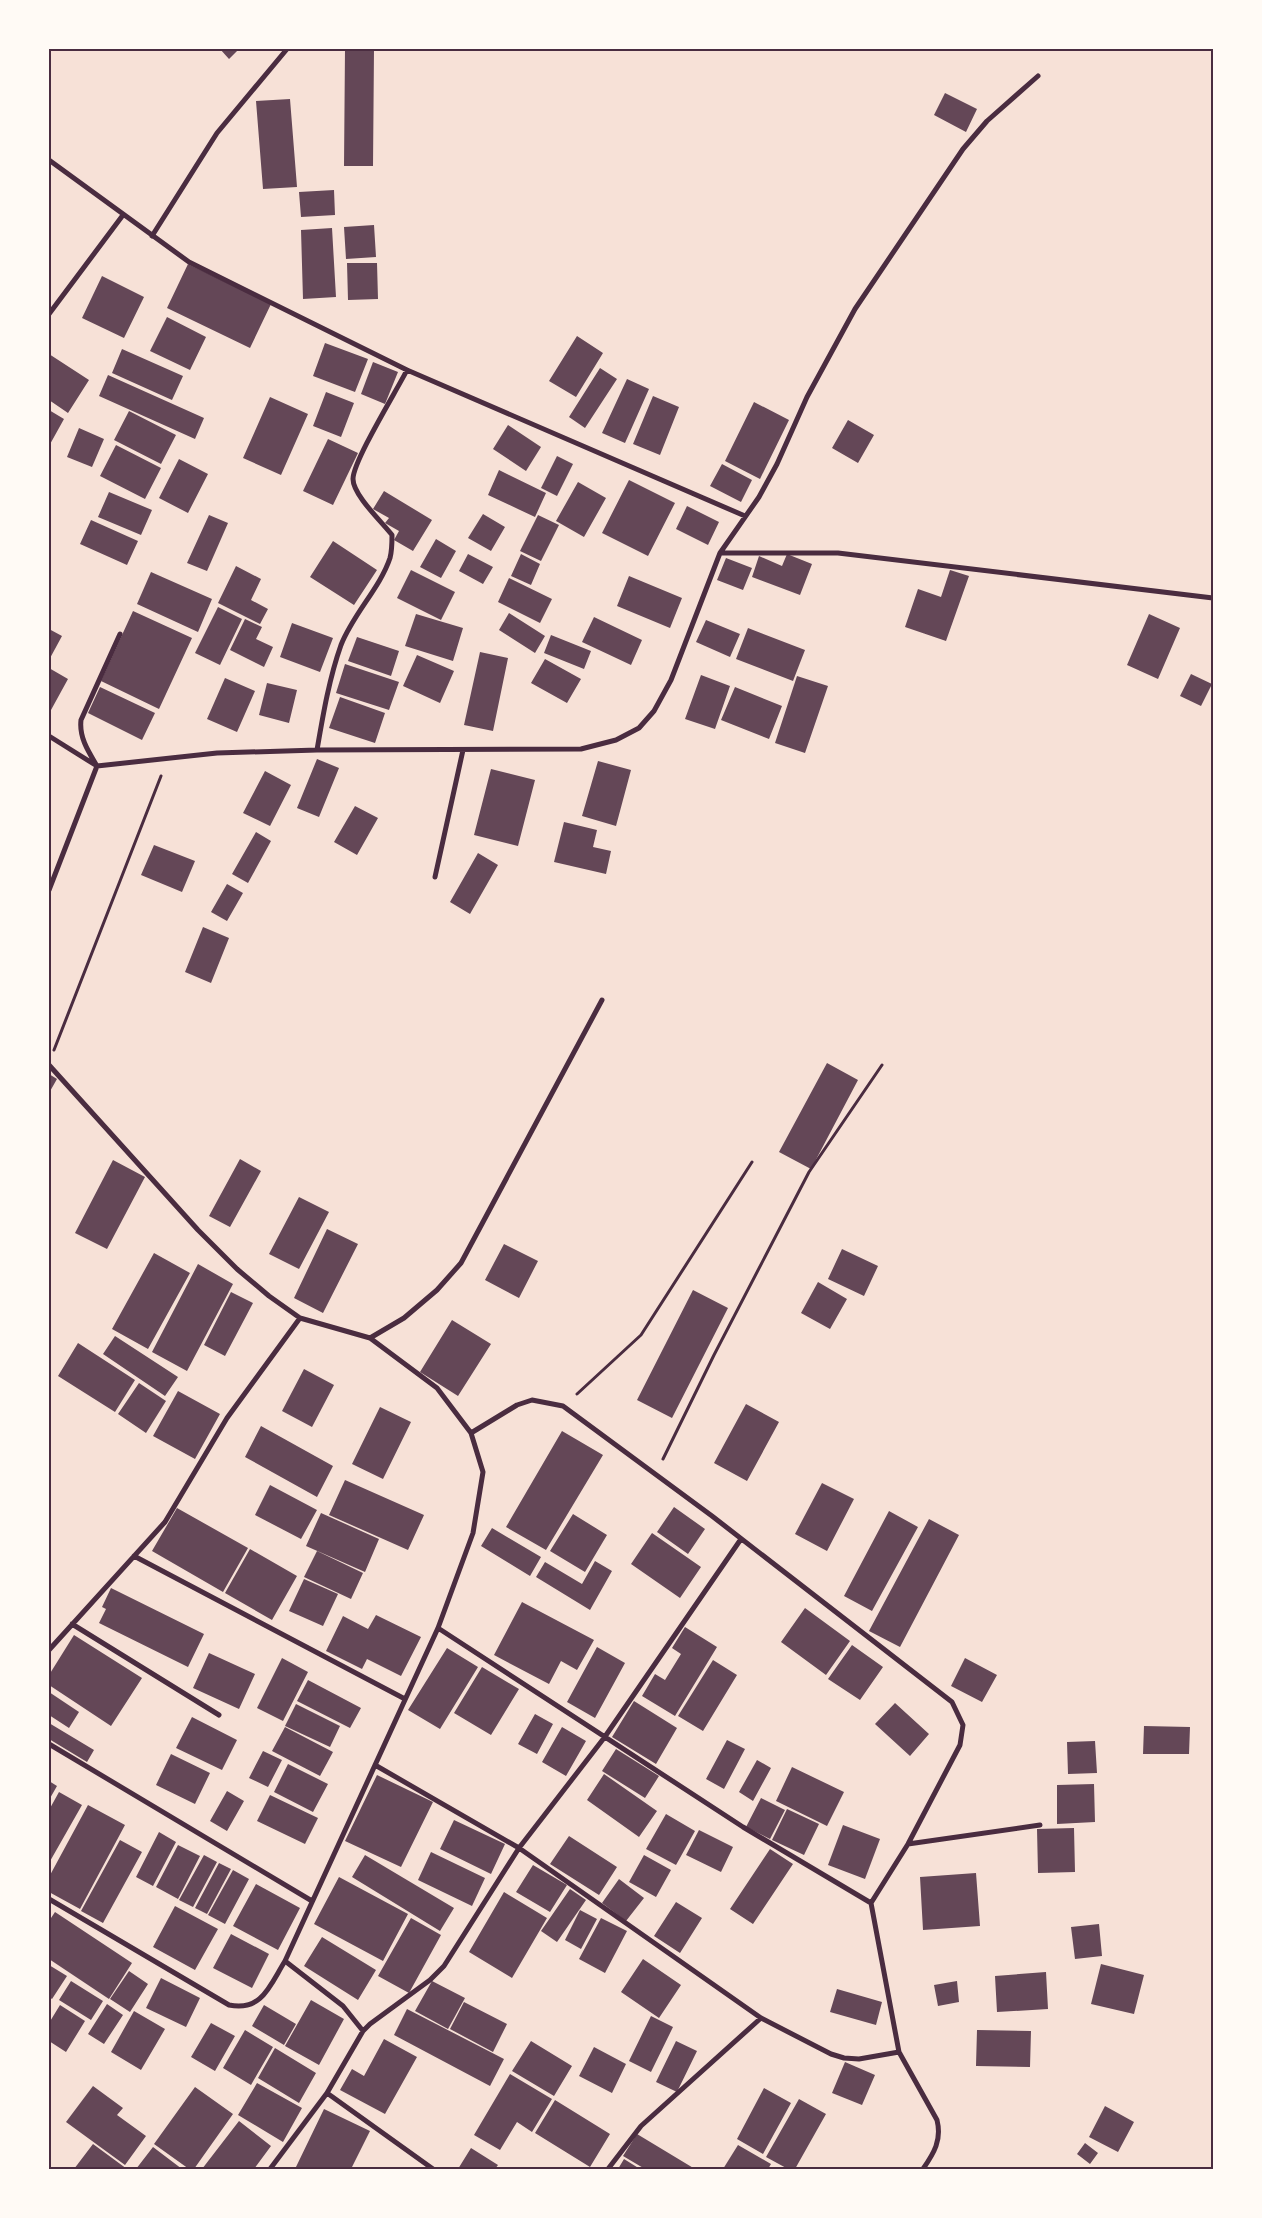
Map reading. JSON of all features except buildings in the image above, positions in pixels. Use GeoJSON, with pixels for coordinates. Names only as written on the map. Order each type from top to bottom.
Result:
{"type":"FeatureCollection","features":[{"type":"Feature","properties":{"kind":"street"},"geometry":{"type":"LineString","coordinates":[[152,236],[217,133],[287,49]]}},
{"type":"Feature","properties":{"kind":"street"},"geometry":{"type":"LineString","coordinates":[[49,736],[97,766],[217,753],[317,750],[581,749],[616,740],[639,728],[654,711],[671,680],[720,553],[759,497],[777,464],[807,397],[854,309],[963,149],[987,121],[1038,76]]}},
{"type":"Feature","properties":{"kind":"street"},"geometry":{"type":"LineString","coordinates":[[49,160],[189,262],[407,370],[745,516]]}},
{"type":"Feature","properties":{"kind":"street"},"geometry":{"type":"LineString","coordinates":[[49,314],[123,215]]}},
{"type":"Feature","properties":{"kind":"street"},"geometry":{"type":"LineString","coordinates":[[317,750],[325,701],[341,645],[355,616],[381,576],[390,557],[392,535],[359,494],[353,479],[360,458],[407,370]]}},
{"type":"Feature","properties":{"kind":"street"},"geometry":{"type":"LineString","coordinates":[[720,553],[838,553],[1213,598]]}},
{"type":"Feature","properties":{"kind":"street"},"geometry":{"type":"LineString","coordinates":[[97,766],[87,750],[80,728],[81,720],[120,634]]}},
{"type":"Feature","properties":{"kind":"street"},"geometry":{"type":"LineString","coordinates":[[435,877],[463,750]]}},
{"type":"Feature","properties":{"kind":"street"},"geometry":{"type":"LineString","coordinates":[[49,890],[97,766]]}},
{"type":"Feature","properties":{"kind":"street"},"geometry":{"type":"LineString","coordinates":[[370,1338],[404,1318],[437,1290],[461,1263],[602,1000]]}},
{"type":"Feature","properties":{"kind":"street"},"geometry":{"type":"LineString","coordinates":[[49,1065],[230,1262],[269,1296],[300,1318],[370,1338],[437,1388],[471,1433],[483,1472],[473,1533],[438,1628],[285,1961],[262,1998],[252,2005],[239,2007],[228,2005],[49,1899]]}},
{"type":"Feature","properties":{"kind":"street"},"geometry":{"type":"LineString","coordinates":[[49,1650],[165,1522],[227,1418],[300,1318]]}},
{"type":"Feature","properties":{"kind":"street"},"geometry":{"type":"LineString","coordinates":[[471,1433],[517,1405],[532,1400],[563,1406],[741,1539],[952,1702],[963,1725],[960,1744],[908,1844],[871,1903],[899,2052],[937,2120],[939,2130],[938,2142],[923,2169]]}},
{"type":"Feature","properties":{"kind":"street"},"geometry":{"type":"LineString","coordinates":[[270,2169],[327,2093],[363,2031],[438,1973],[519,1848],[604,1738],[741,1539]]}},
{"type":"Feature","properties":{"kind":"street"},"geometry":{"type":"LineString","coordinates":[[134,1556],[405,1699]]}},
{"type":"Feature","properties":{"kind":"street"},"geometry":{"type":"LineString","coordinates":[[72,1624],[219,1715]]}},
{"type":"Feature","properties":{"kind":"street"},"geometry":{"type":"LineString","coordinates":[[438,1628],[743,1827],[871,1903]]}},
{"type":"Feature","properties":{"kind":"street"},"geometry":{"type":"LineString","coordinates":[[49,1744],[312,1901]]}},
{"type":"Feature","properties":{"kind":"street"},"geometry":{"type":"LineString","coordinates":[[375,1765],[519,1848],[761,2018],[831,2054],[844,2058],[859,2059],[899,2052]]}},
{"type":"Feature","properties":{"kind":"street"},"geometry":{"type":"LineString","coordinates":[[908,1844],[1040,1825]]}},
{"type":"Feature","properties":{"kind":"street"},"geometry":{"type":"LineString","coordinates":[[285,1961],[344,2006],[363,2031]]}},
{"type":"Feature","properties":{"kind":"street"},"geometry":{"type":"LineString","coordinates":[[608,2169],[641,2126],[761,2018]]}},
{"type":"Feature","properties":{"kind":"street"},"geometry":{"type":"LineString","coordinates":[[327,2093],[433,2169]]}},
{"type":"Feature","properties":{"kind":"path"},"geometry":{"type":"LineString","coordinates":[[52,1053],[168,758]]}},
{"type":"Feature","properties":{"kind":"path"},"geometry":{"type":"LineString","coordinates":[[655,1476],[714,1355],[809,1172],[882,1065]]}},
{"type":"Feature","properties":{"kind":"path"},"geometry":{"type":"LineString","coordinates":[[563,1406],[641,1334],[752,1162]]}}]}
